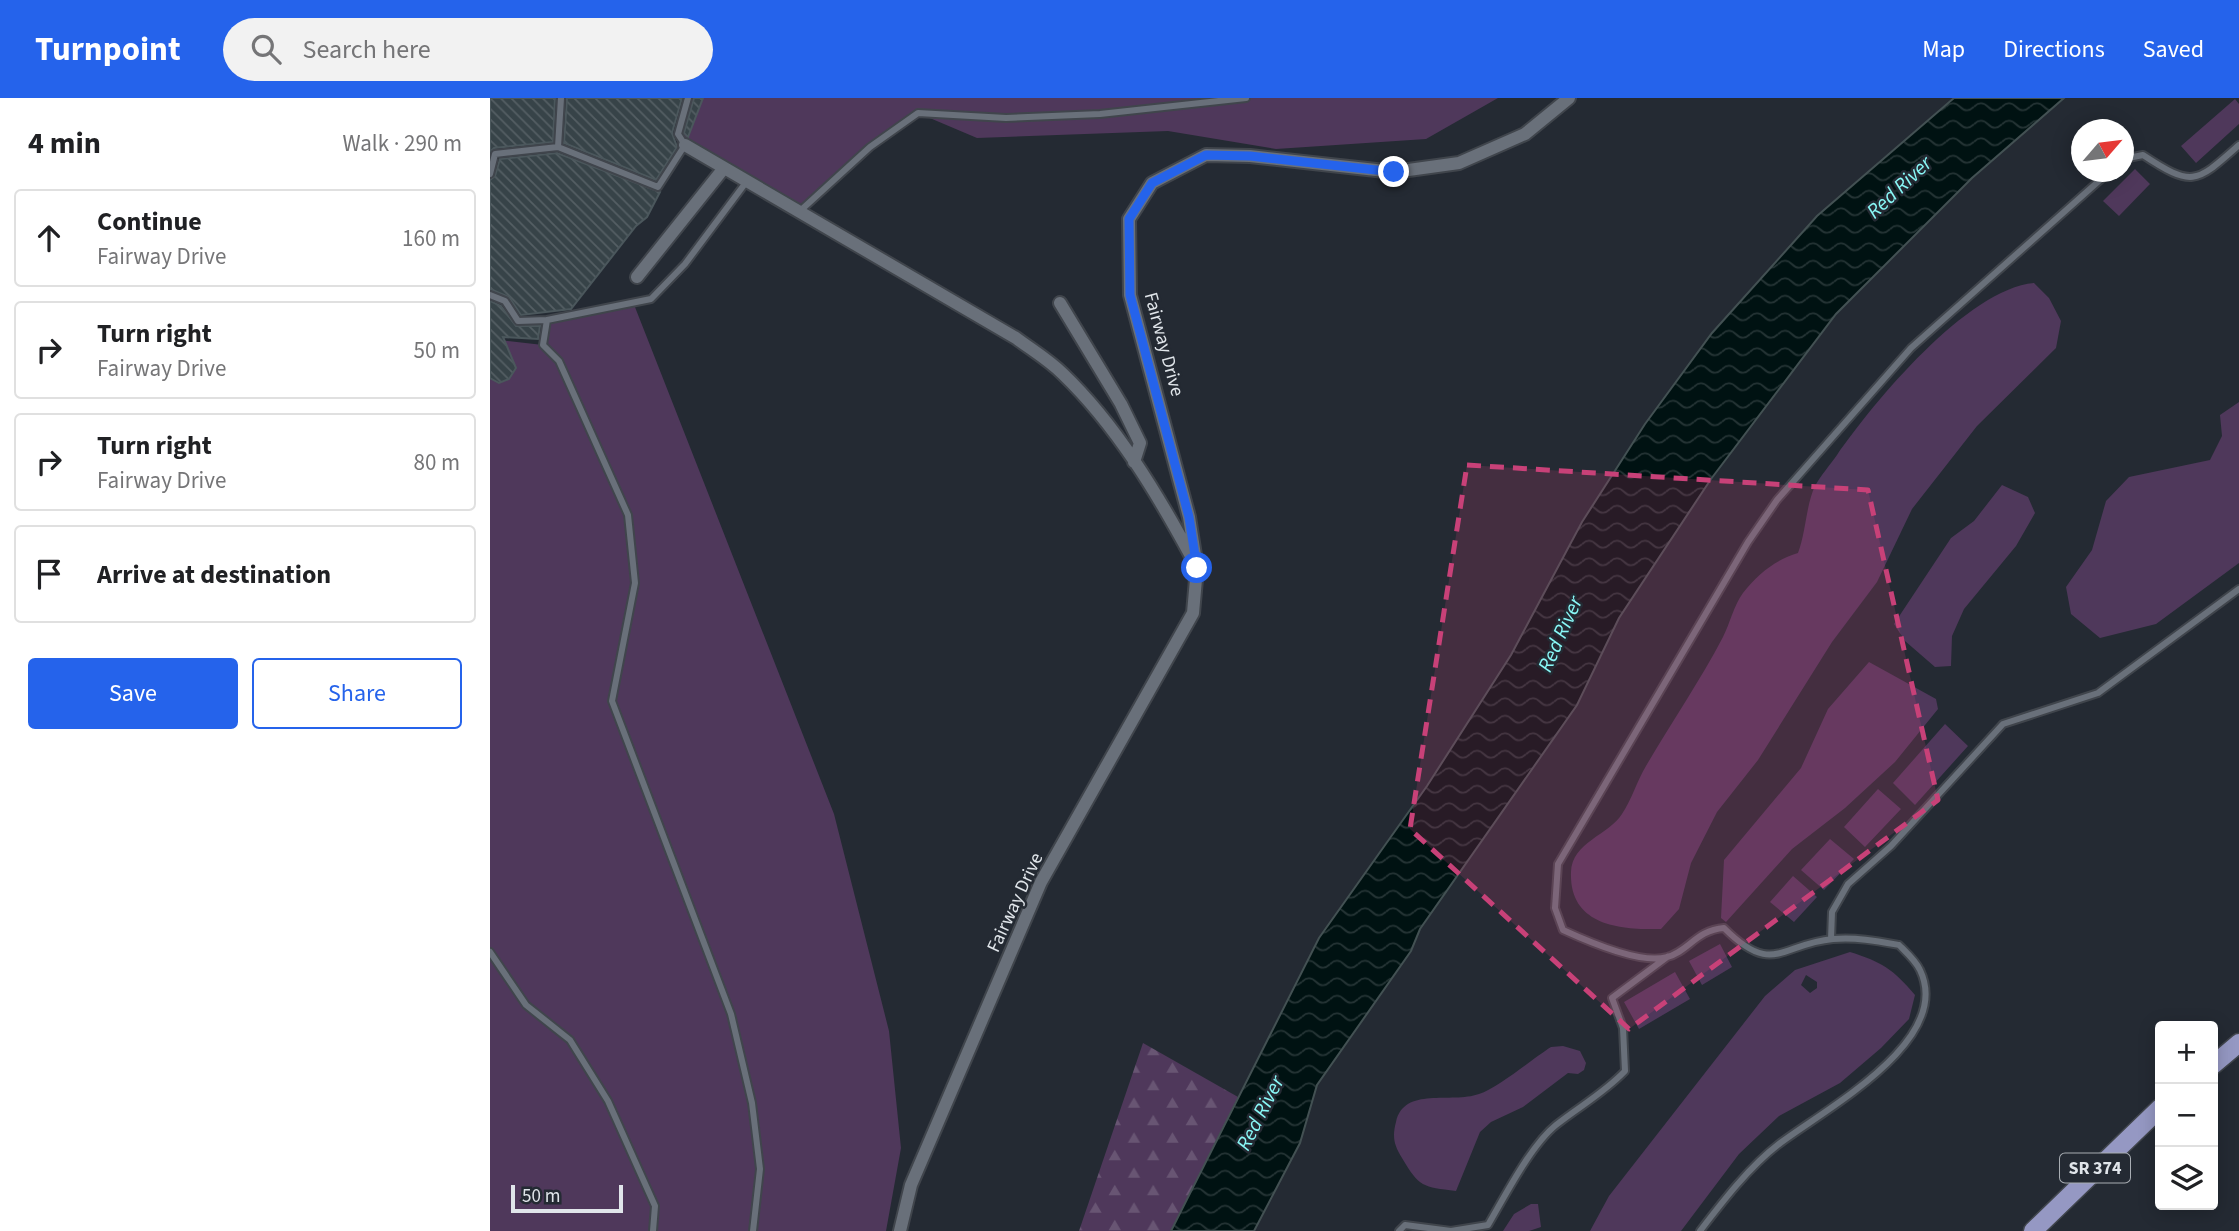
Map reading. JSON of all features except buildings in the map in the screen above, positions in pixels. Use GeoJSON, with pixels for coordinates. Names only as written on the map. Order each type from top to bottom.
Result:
{"type":"FeatureCollection","features":[{"type":"Feature","properties":{"kind":"main road"},"geometry":{"type":"LineString","coordinates":[[2218,1061],[2239,1043]]}},
{"type":"Feature","properties":{"kind":"main road","name":"SR 374"},"geometry":{"type":"LineString","coordinates":[[2033,1231],[2155,1113]]}},
{"type":"Feature","properties":{"kind":"street","name":"Fairway Drive"},"geometry":{"type":"LineString","coordinates":[[900,1231],[911,1185],[1041,882],[1193,613],[1197,568],[1180,478],[1130,295],[1129,219],[1152,183],[1206,155],[1250,156],[1394,172],[1459,163],[1525,134],[1569,98]]}},
{"type":"Feature","properties":{"kind":"street"},"geometry":{"type":"LineString","coordinates":[[685,145],[1016,338],[1061,371],[1105,421],[1134,462],[1197,568]]}},
{"type":"Feature","properties":{"kind":"street"},"geometry":{"type":"LineString","coordinates":[[637,277],[724,168]]}},
{"type":"Feature","properties":{"kind":"street"},"geometry":{"type":"LineString","coordinates":[[1060,303],[1121,404],[1140,443],[1134,462]]}},
{"type":"Feature","properties":{"kind":"lane"},"geometry":{"type":"LineString","coordinates":[[558,147],[561,98]]}},
{"type":"Feature","properties":{"kind":"lane"},"geometry":{"type":"LineString","coordinates":[[490,174],[495,154],[558,147],[658,187],[685,145],[678,134],[688,98]]}},
{"type":"Feature","properties":{"kind":"lane"},"geometry":{"type":"LineString","coordinates":[[800,211],[870,147],[918,113],[1006,118],[1073,115],[1246,98]]}},
{"type":"Feature","properties":{"kind":"lane"},"geometry":{"type":"LineString","coordinates":[[2134,157],[2143,155],[2186,178],[2205,176],[2239,145]]}},
{"type":"Feature","properties":{"kind":"lane"},"geometry":{"type":"LineString","coordinates":[[490,295],[505,301],[518,321],[547,320],[651,299],[685,264],[747,181]]}},
{"type":"Feature","properties":{"kind":"lane"},"geometry":{"type":"LineString","coordinates":[[1667,957],[1637,956],[1606,948],[1563,930],[1555,908],[1558,864],[1748,542],[1777,500],[1911,348],[2098,182]]}},
{"type":"Feature","properties":{"kind":"lane"},"geometry":{"type":"LineString","coordinates":[[547,320],[543,345],[559,361],[628,515],[635,583],[612,701],[730,1014],[752,1103],[760,1169],[753,1231]]}},
{"type":"Feature","properties":{"kind":"lane"},"geometry":{"type":"LineString","coordinates":[[1831,939],[1832,912],[1849,884],[1891,846],[2003,724],[2098,693],[2239,589]]}},
{"type":"Feature","properties":{"kind":"lane"},"geometry":{"type":"LineString","coordinates":[[1399,1231],[1405,1225],[1451,1231],[1488,1225],[1517,1176],[1554,1126],[1607,1090],[1625,1071],[1623,1028],[1612,998],[1667,957],[1713,929],[1724,928],[1744,948],[1762,956],[1790,952],[1831,939],[1865,939],[1899,945],[1920,969],[1927,999],[1921,1018],[1898,1054],[1838,1103],[1777,1146],[1721,1203],[1700,1231]]}},
{"type":"Feature","properties":{"kind":"lane"},"geometry":{"type":"LineString","coordinates":[[490,952],[526,1004],[570,1040],[608,1101],[655,1206],[653,1231]]}},
{"type":"Feature","properties":{"kind":"highlighted area"},"geometry":{"type":"Polygon","coordinates":[[[1467,465],[1868,490],[1938,800],[1629,1029],[1410,829],[1467,465]]]}},
{"type":"Feature","properties":{"kind":"green space"},"geometry":{"type":"Polygon","coordinates":[[[688,98],[1498,98],[1426,139],[1276,149],[1168,131],[977,138],[918,113],[870,147],[800,211],[724,168],[678,134],[688,98]]]}},
{"type":"Feature","properties":{"kind":"green space"},"geometry":{"type":"Polygon","coordinates":[[[2235,99],[2239,104],[2239,124],[2196,163],[2181,146],[2235,99]]]}},
{"type":"Feature","properties":{"kind":"green space"},"geometry":{"type":"Polygon","coordinates":[[[2134,170],[2150,184],[2119,216],[2103,201],[2122,182],[2134,182],[2134,170]]]}},
{"type":"Feature","properties":{"kind":"green space"},"geometry":{"type":"Polygon","coordinates":[[[2034,283],[2049,298],[2061,321],[2056,348],[1977,426],[1912,509],[1877,582],[1832,642],[1758,760],[1717,812],[1691,863],[1679,909],[1661,929],[1614,926],[1588,914],[1579,904],[1573,890],[1573,862],[1584,846],[1609,828],[1622,814],[1646,766],[1726,632],[1743,593],[1768,569],[1798,553],[1812,493],[1823,474],[1874,407],[1924,351],[1980,305],[2008,290],[2034,283]]]}},
{"type":"Feature","properties":{"kind":"green space"},"geometry":{"type":"Polygon","coordinates":[[[633,302],[834,814],[889,1031],[901,1148],[886,1231],[490,1231],[490,339],[543,345],[547,320],[633,302]]]}},
{"type":"Feature","properties":{"kind":"green space"},"geometry":{"type":"Polygon","coordinates":[[[2239,402],[2239,563],[2156,624],[2100,638],[2071,614],[2066,587],[2092,550],[2106,501],[2129,477],[2210,460],[2222,436],[2220,415],[2239,402]]]}},
{"type":"Feature","properties":{"kind":"green space"},"geometry":{"type":"Polygon","coordinates":[[[2002,485],[2028,497],[2035,513],[2016,546],[1964,609],[1952,636],[1951,666],[1935,667],[1905,641],[1894,624],[1951,538],[1974,521],[2002,485]]]}},
{"type":"Feature","properties":{"kind":"green space"},"geometry":{"type":"Polygon","coordinates":[[[1869,662],[1936,699],[1938,709],[1895,762],[1845,808],[1792,849],[1726,922],[1721,918],[1724,860],[1801,768],[1828,709],[1869,662]]]}},
{"type":"Feature","properties":{"kind":"green space"},"geometry":{"type":"Polygon","coordinates":[[[1945,724],[1968,746],[1915,805],[1893,783],[1945,724]]]}},
{"type":"Feature","properties":{"kind":"green space"},"geometry":{"type":"Polygon","coordinates":[[[1878,789],[1901,809],[1865,847],[1844,827],[1878,789]]]}},
{"type":"Feature","properties":{"kind":"green space"},"geometry":{"type":"Polygon","coordinates":[[[1830,839],[1854,859],[1824,890],[1801,870],[1830,839]]]}},
{"type":"Feature","properties":{"kind":"green space"},"geometry":{"type":"Polygon","coordinates":[[[1793,876],[1817,897],[1794,922],[1770,902],[1793,876]]]}},
{"type":"Feature","properties":{"kind":"green space"},"geometry":{"type":"Polygon","coordinates":[[[1720,944],[1732,967],[1702,985],[1689,961],[1720,944]]]}},
{"type":"Feature","properties":{"kind":"green space"},"geometry":{"type":"Polygon","coordinates":[[[1850,952],[1871,959],[1893,973],[1915,995],[1909,1019],[1881,1048],[1840,1083],[1779,1116],[1739,1154],[1681,1231],[1590,1231],[1609,1196],[1765,996],[1795,970],[1850,952]],[[1806,975],[1801,985],[1810,993],[1817,988],[1817,982],[1806,975]]]}},
{"type":"Feature","properties":{"kind":"green space"},"geometry":{"type":"Polygon","coordinates":[[[1675,972],[1690,999],[1639,1029],[1624,1002],[1675,972]]]}},
{"type":"Feature","properties":{"kind":"green space"},"geometry":{"type":"Polygon","coordinates":[[[1143,1043],[1238,1097],[1171,1231],[1079,1231],[1143,1043]]]}},
{"type":"Feature","properties":{"kind":"green space"},"geometry":{"type":"Polygon","coordinates":[[[1563,1046],[1580,1051],[1586,1063],[1584,1070],[1578,1074],[1568,1073],[1523,1107],[1491,1122],[1480,1132],[1456,1191],[1423,1184],[1413,1175],[1394,1141],[1396,1122],[1408,1104],[1430,1098],[1479,1094],[1505,1080],[1551,1047],[1563,1046]]]}},
{"type":"Feature","properties":{"kind":"green space"},"geometry":{"type":"Polygon","coordinates":[[[1531,1204],[1538,1204],[1541,1227],[1529,1231],[1503,1231],[1514,1214],[1531,1204]]]}},
{"type":"Feature","properties":{"kind":"water","name":"Red River"},"geometry":{"type":"Polygon","coordinates":[[[1954,98],[2064,98],[1972,178],[1836,314],[1711,479],[1619,618],[1577,705],[1420,929],[1411,951],[1317,1085],[1300,1143],[1254,1231],[1171,1231],[1319,938],[1427,786],[1511,655],[1582,522],[1645,424],[1712,333],[1817,216],[1954,98]]]}},
{"type":"Feature","properties":{"kind":"route"},"geometry":{"type":"LineString","coordinates":[[1197,568],[1189,517],[1164,414],[1130,295],[1129,219],[1152,183],[1206,155],[1250,156],[1394,172]]}}]}
